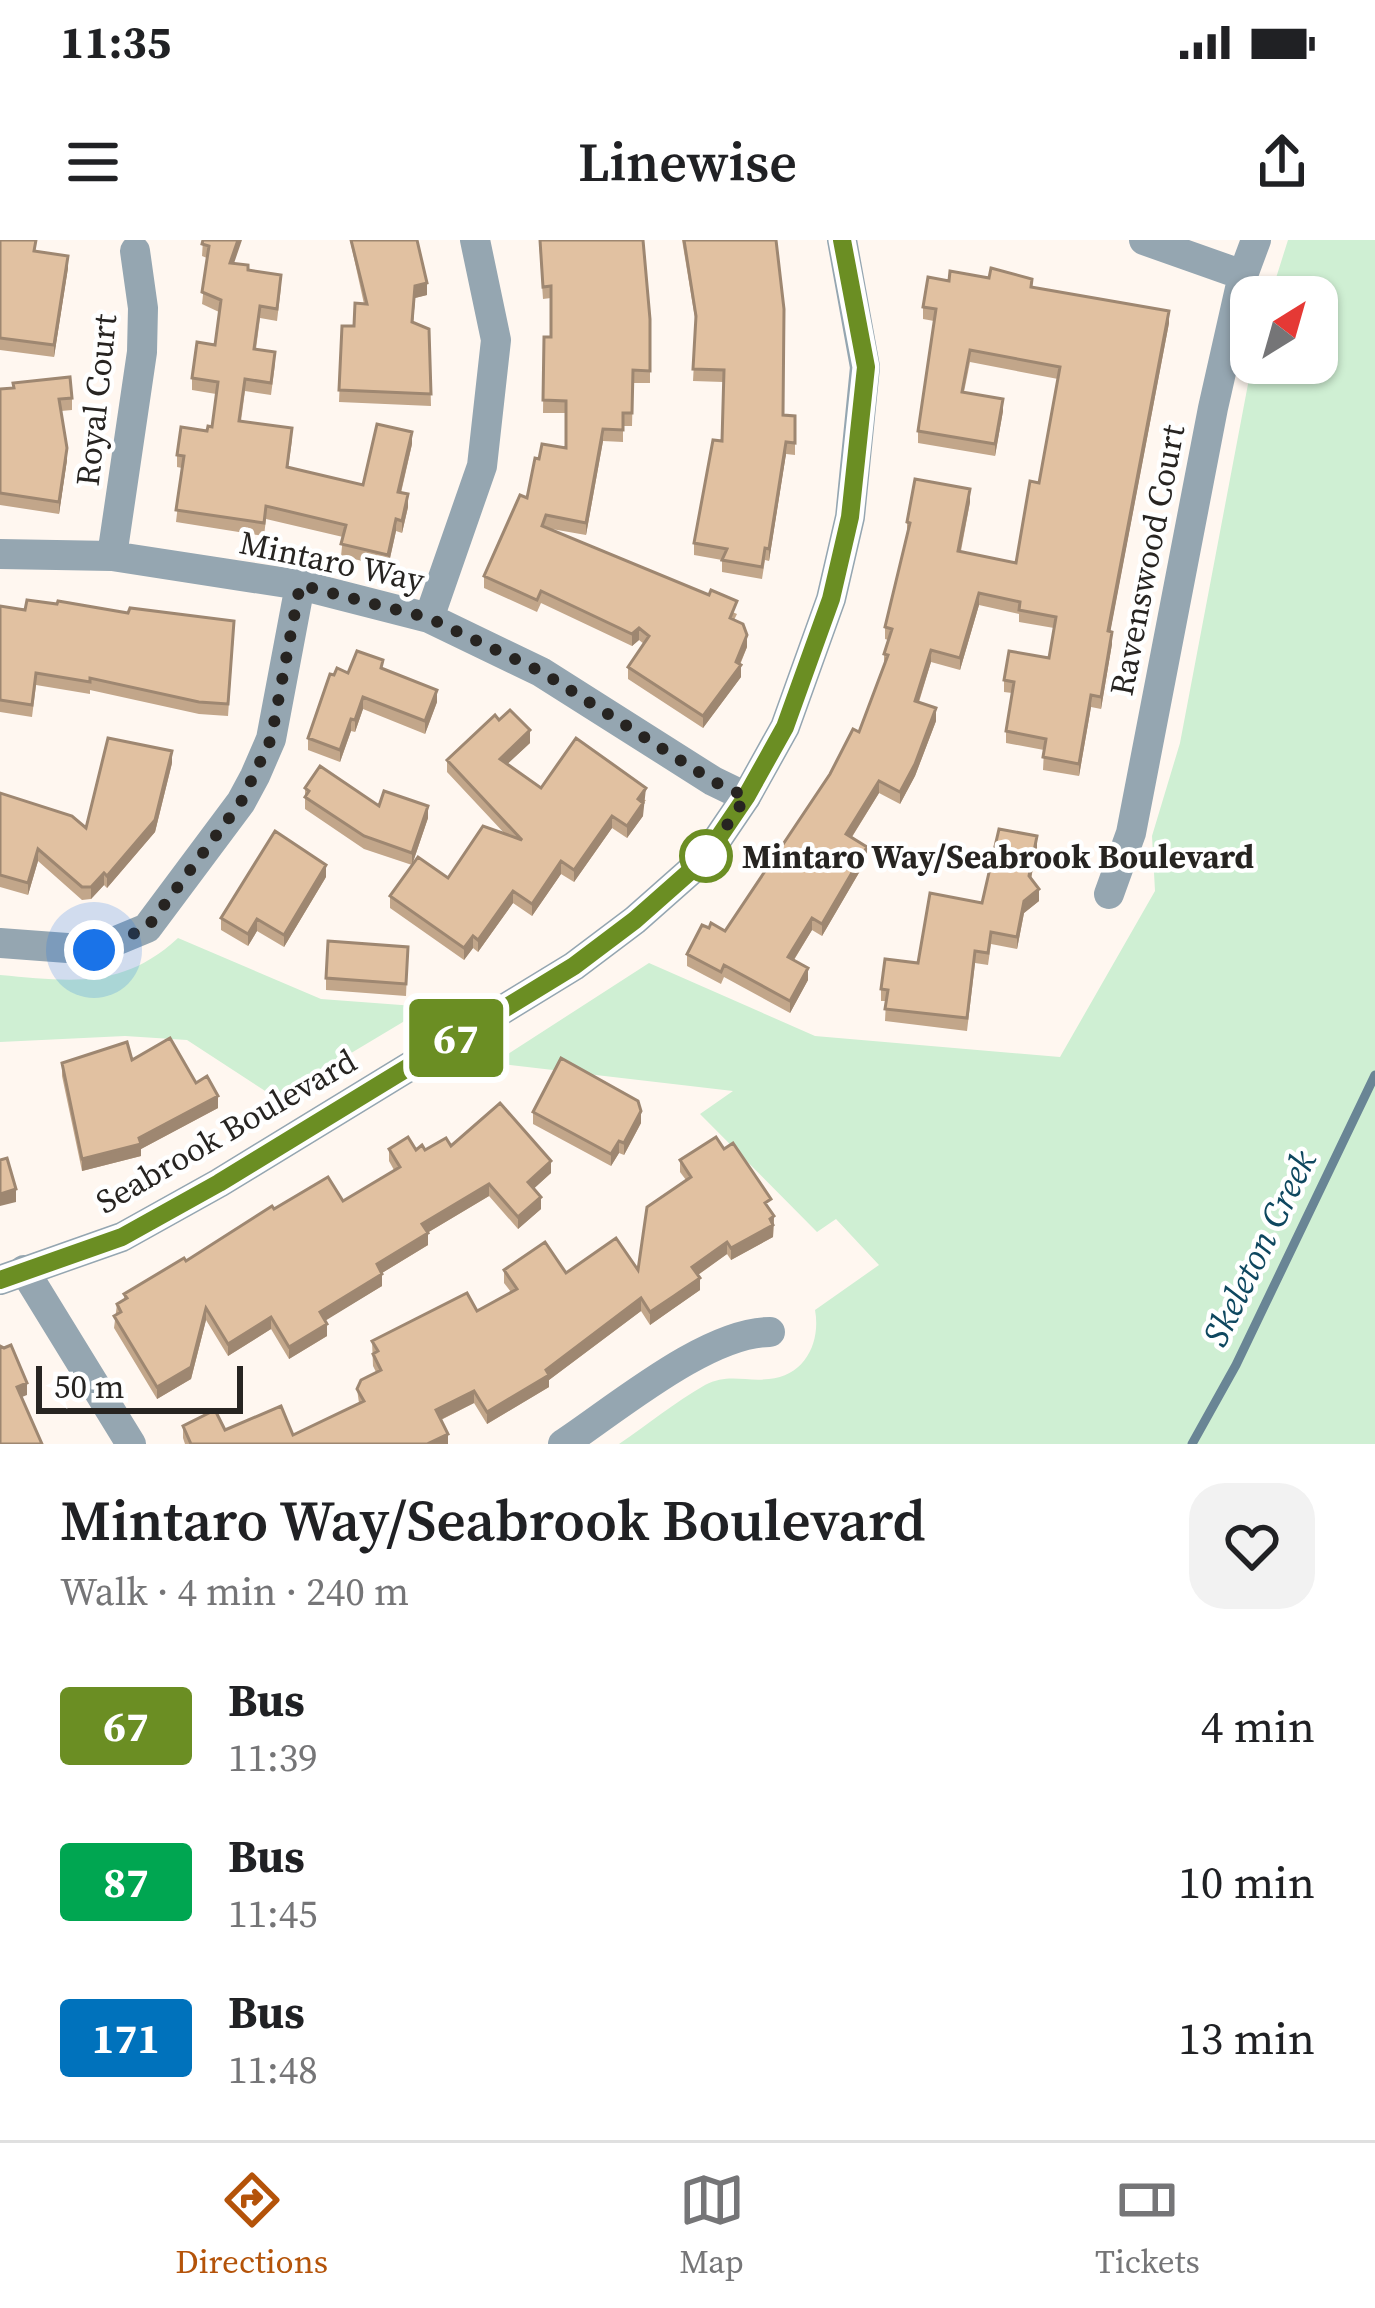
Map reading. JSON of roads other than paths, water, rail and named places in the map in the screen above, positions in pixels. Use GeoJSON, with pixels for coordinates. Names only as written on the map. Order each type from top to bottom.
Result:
{"type":"FeatureCollection","features":[{"type":"Feature","properties":{"kind":"street"},"geometry":{"type":"LineString","coordinates":[[429,618],[482,466],[496,340],[475,240]]}},
{"type":"Feature","properties":{"kind":"street","name":"Seabrook Boulevard"},"geometry":{"type":"LineString","coordinates":[[12,1275],[122,1237],[160,1216],[574,966],[704,859],[785,727],[831,599],[850,517],[866,367],[843,240]]}},
{"type":"Feature","properties":{"kind":"street"},"geometry":{"type":"LineString","coordinates":[[1144,240],[1243,275]]}},
{"type":"Feature","properties":{"kind":"street","name":"Ravenswood Court"},"geometry":{"type":"LineString","coordinates":[[1109,894],[1131,833],[1213,408],[1243,275],[1256,240]]}},
{"type":"Feature","properties":{"kind":"street","name":"Royal Court"},"geometry":{"type":"LineString","coordinates":[[112,556],[142,352],[143,308],[135,251]]}},
{"type":"Feature","properties":{"kind":"street","name":"Mintaro Way"},"geometry":{"type":"LineString","coordinates":[[0,554],[112,556],[300,585],[429,618],[542,672],[746,797]]}},
{"type":"Feature","properties":{"kind":"street"},"geometry":{"type":"LineString","coordinates":[[0,943],[94,950],[147,928],[241,802],[255,776],[271,739],[300,585]]}},
{"type":"Feature","properties":{"kind":"street"},"geometry":{"type":"LineString","coordinates":[[12,1275],[131,1444]]}},
{"type":"Feature","properties":{"kind":"street"},"geometry":{"type":"LineString","coordinates":[[563,1444],[710,1347],[741,1335],[770,1332]]}},
{"type":"Feature","properties":{"kind":"waterway","name":"Skeleton Creek"},"geometry":{"type":"LineString","coordinates":[[1192,1444],[1236,1365],[1375,1075]]}},
{"type":"Feature","properties":{"kind":"place","name":"Mintaro Way/Seabrook Boulevard"},"geometry":{"type":"Point","coordinates":[706,856]}}]}
